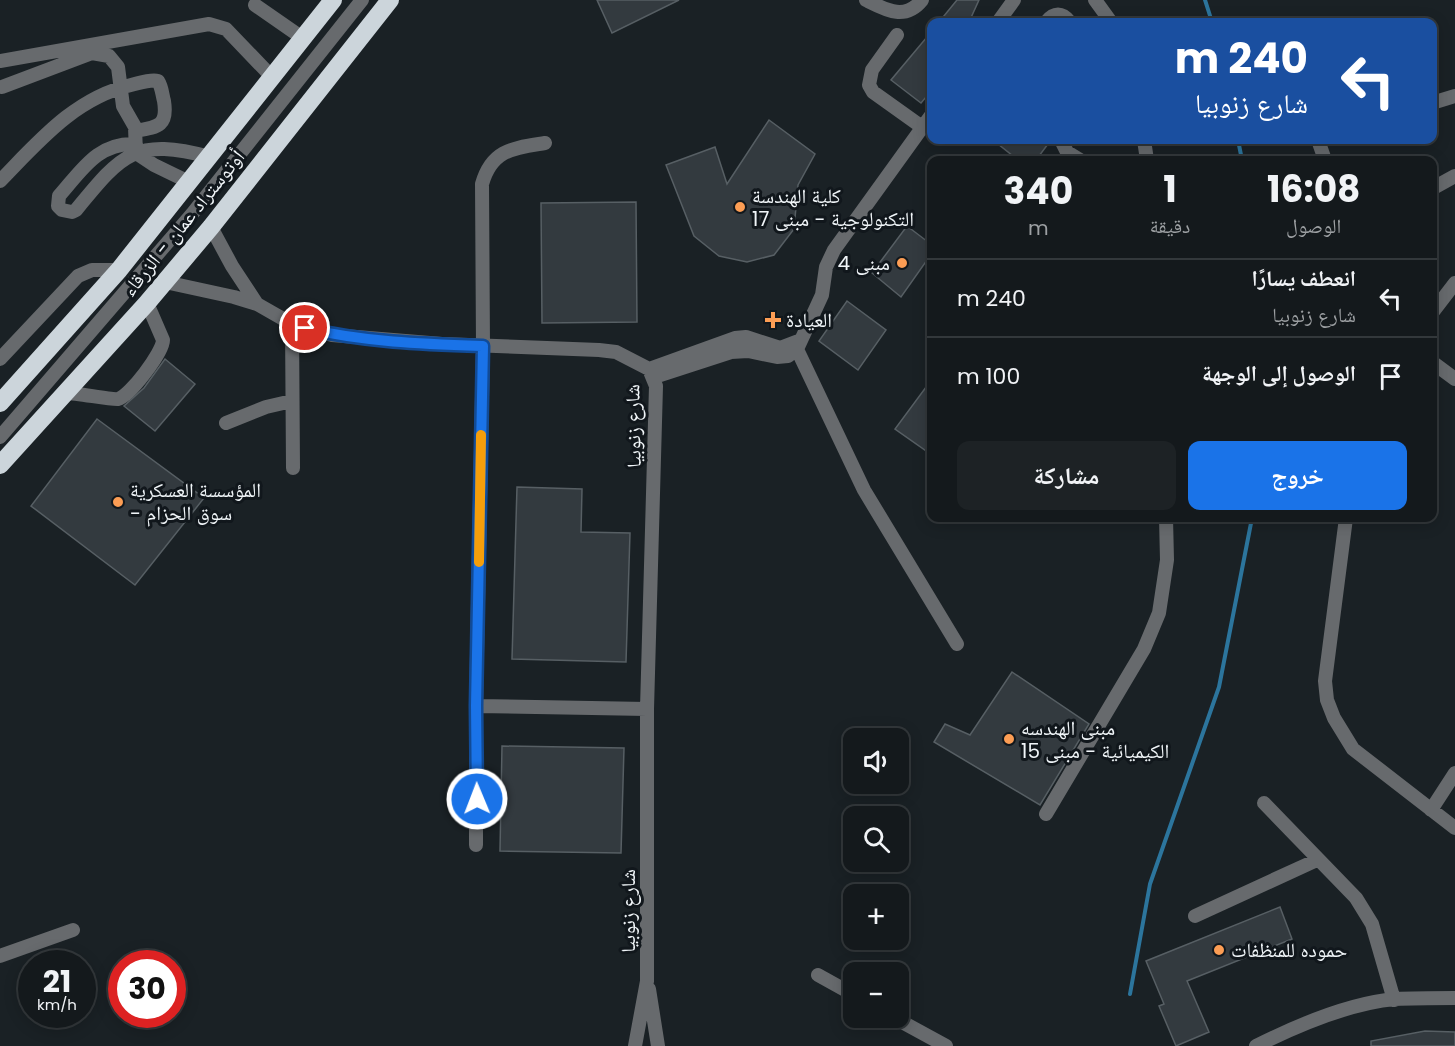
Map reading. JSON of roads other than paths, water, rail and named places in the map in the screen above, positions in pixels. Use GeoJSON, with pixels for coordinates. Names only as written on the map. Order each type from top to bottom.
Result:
{"type":"FeatureCollection","features":[{"type":"Feature","properties":{"kind":"highway","name":"أوتوستراد عمان - الزرقاء"},"geometry":{"type":"LineString","coordinates":[[0,403],[119,270],[333,0]]}},
{"type":"Feature","properties":{"kind":"highway","name":"أوتوستراد عمان - الزرقاء"},"geometry":{"type":"LineString","coordinates":[[0,465],[165,282],[390,0]]}},
{"type":"Feature","properties":{"kind":"street"},"geometry":{"type":"LineString","coordinates":[[0,428],[137,269],[354,0]]}},
{"type":"Feature","properties":{"kind":"street"},"geometry":{"type":"LineString","coordinates":[[0,437],[178,231],[362,0]]}},
{"type":"Feature","properties":{"kind":"street"},"geometry":{"type":"LineString","coordinates":[[866,0],[888,11],[899,13],[911,10],[922,0]]}},
{"type":"Feature","properties":{"kind":"street"},"geometry":{"type":"LineString","coordinates":[[1001,18],[1014,0]]}},
{"type":"Feature","properties":{"kind":"street"},"geometry":{"type":"LineString","coordinates":[[1095,0],[1108,18]]}},
{"type":"Feature","properties":{"kind":"street"},"geometry":{"type":"LineString","coordinates":[[255,4],[304,39]]}},
{"type":"Feature","properties":{"kind":"street"},"geometry":{"type":"LineString","coordinates":[[1050,18],[1058,14],[1067,18]]}},
{"type":"Feature","properties":{"kind":"street"},"geometry":{"type":"LineString","coordinates":[[0,61],[209,24],[226,29],[273,78]]}},
{"type":"Feature","properties":{"kind":"street"},"geometry":{"type":"LineString","coordinates":[[897,35],[872,70],[869,85],[873,92],[922,127]]}},
{"type":"Feature","properties":{"kind":"street"},"geometry":{"type":"LineString","coordinates":[[2,87],[98,52],[109,56],[116,63],[124,111],[136,143],[154,165],[189,182]]}},
{"type":"Feature","properties":{"kind":"street"},"geometry":{"type":"LineString","coordinates":[[0,181],[65,116],[121,88],[153,80],[158,81],[161,86],[164,118],[136,143],[76,210],[66,213],[58,206],[59,196],[102,151],[115,144],[136,143],[210,157]]}},
{"type":"Feature","properties":{"kind":"street"},"geometry":{"type":"LineString","coordinates":[[1437,101],[1455,96]]}},
{"type":"Feature","properties":{"kind":"street"},"geometry":{"type":"LineString","coordinates":[[798,344],[822,295],[826,267],[834,250],[927,120]]}},
{"type":"Feature","properties":{"kind":"street"},"geometry":{"type":"LineString","coordinates":[[476,845],[476,706],[483,346],[482,194],[485,174],[490,164],[506,151],[545,143]]}},
{"type":"Feature","properties":{"kind":"street"},"geometry":{"type":"LineString","coordinates":[[1063,144],[1067,152],[1074,156]]}},
{"type":"Feature","properties":{"kind":"street"},"geometry":{"type":"LineString","coordinates":[[1437,186],[1455,176]]}},
{"type":"Feature","properties":{"kind":"street"},"geometry":{"type":"LineString","coordinates":[[211,227],[232,266],[257,304]]}},
{"type":"Feature","properties":{"kind":"street"},"geometry":{"type":"LineString","coordinates":[[0,359],[78,276],[92,270],[119,270]]}},
{"type":"Feature","properties":{"kind":"street","name":"شارع زنوبيا"},"geometry":{"type":"LineString","coordinates":[[165,282],[212,291],[257,304],[292,324],[332,335],[366,339],[616,352],[651,373],[656,386],[647,709],[647,981],[658,1046]]}},
{"type":"Feature","properties":{"kind":"street"},"geometry":{"type":"LineString","coordinates":[[1437,302],[1455,283]]}},
{"type":"Feature","properties":{"kind":"street"},"geometry":{"type":"LineString","coordinates":[[66,393],[87,394],[116,400],[125,396],[158,356],[163,345],[147,303]]}},
{"type":"Feature","properties":{"kind":"street"},"geometry":{"type":"LineString","coordinates":[[292,324],[293,468]]}},
{"type":"Feature","properties":{"kind":"street"},"geometry":{"type":"LineString","coordinates":[[651,373],[718,349],[741,344],[780,348],[798,344]]}},
{"type":"Feature","properties":{"kind":"street"},"geometry":{"type":"LineString","coordinates":[[798,344],[864,490],[957,644]]}},
{"type":"Feature","properties":{"kind":"street"},"geometry":{"type":"LineString","coordinates":[[1437,366],[1455,379]]}},
{"type":"Feature","properties":{"kind":"street"},"geometry":{"type":"LineString","coordinates":[[226,423],[266,406],[292,401]]}},
{"type":"Feature","properties":{"kind":"street"},"geometry":{"type":"LineString","coordinates":[[1046,814],[1144,649],[1159,614],[1167,560],[1166,522]]}},
{"type":"Feature","properties":{"kind":"street"},"geometry":{"type":"LineString","coordinates":[[1345,522],[1325,662],[1327,700],[1342,735],[1353,749],[1455,828]]}},
{"type":"Feature","properties":{"kind":"street"},"geometry":{"type":"LineString","coordinates":[[476,706],[647,709]]}},
{"type":"Feature","properties":{"kind":"street"},"geometry":{"type":"LineString","coordinates":[[1431,810],[1455,773]]}},
{"type":"Feature","properties":{"kind":"street"},"geometry":{"type":"LineString","coordinates":[[1264,803],[1356,898],[1372,924],[1394,1000]]}},
{"type":"Feature","properties":{"kind":"street"},"geometry":{"type":"LineString","coordinates":[[1195,916],[1317,860]]}},
{"type":"Feature","properties":{"kind":"street"},"geometry":{"type":"LineString","coordinates":[[0,956],[73,930]]}},
{"type":"Feature","properties":{"kind":"street"},"geometry":{"type":"LineString","coordinates":[[818,975],[843,989]]}},
{"type":"Feature","properties":{"kind":"street","name":"شارع زنوبيا"},"geometry":{"type":"LineString","coordinates":[[635,1046],[647,981]]}},
{"type":"Feature","properties":{"kind":"street"},"geometry":{"type":"LineString","coordinates":[[1256,1046],[1354,1008],[1394,1000],[1455,998]]}},
{"type":"Feature","properties":{"kind":"street"},"geometry":{"type":"LineString","coordinates":[[909,1026],[946,1046]]}},
{"type":"Feature","properties":{"kind":"waterway"},"geometry":{"type":"LineString","coordinates":[[1205,0],[1211,18]]}},
{"type":"Feature","properties":{"kind":"waterway"},"geometry":{"type":"LineString","coordinates":[[1239,144],[1241,156]]}},
{"type":"Feature","properties":{"kind":"waterway"},"geometry":{"type":"LineString","coordinates":[[1130,994],[1150,884],[1219,687],[1251,522]]}},
{"type":"Feature","properties":{"kind":"place","name":"كلية الهندسة التكنولوجية - مبنى 17"},"geometry":{"type":"Point","coordinates":[740,207]}},
{"type":"Feature","properties":{"kind":"place","name":"مبنى 4"},"geometry":{"type":"Point","coordinates":[902,263]}},
{"type":"Feature","properties":{"kind":"place","name":"العيادة"},"geometry":{"type":"Point","coordinates":[773,320]}},
{"type":"Feature","properties":{"kind":"place","name":"المؤسسة العسكرية - سوق الحزام"},"geometry":{"type":"Point","coordinates":[118,502]}},
{"type":"Feature","properties":{"kind":"place","name":"مبنى الهندسه الكيميائية - مبنى 15"},"geometry":{"type":"Point","coordinates":[1009,739]}},
{"type":"Feature","properties":{"kind":"place","name":"حموده للمنظفات"},"geometry":{"type":"Point","coordinates":[1219,950]}}]}
